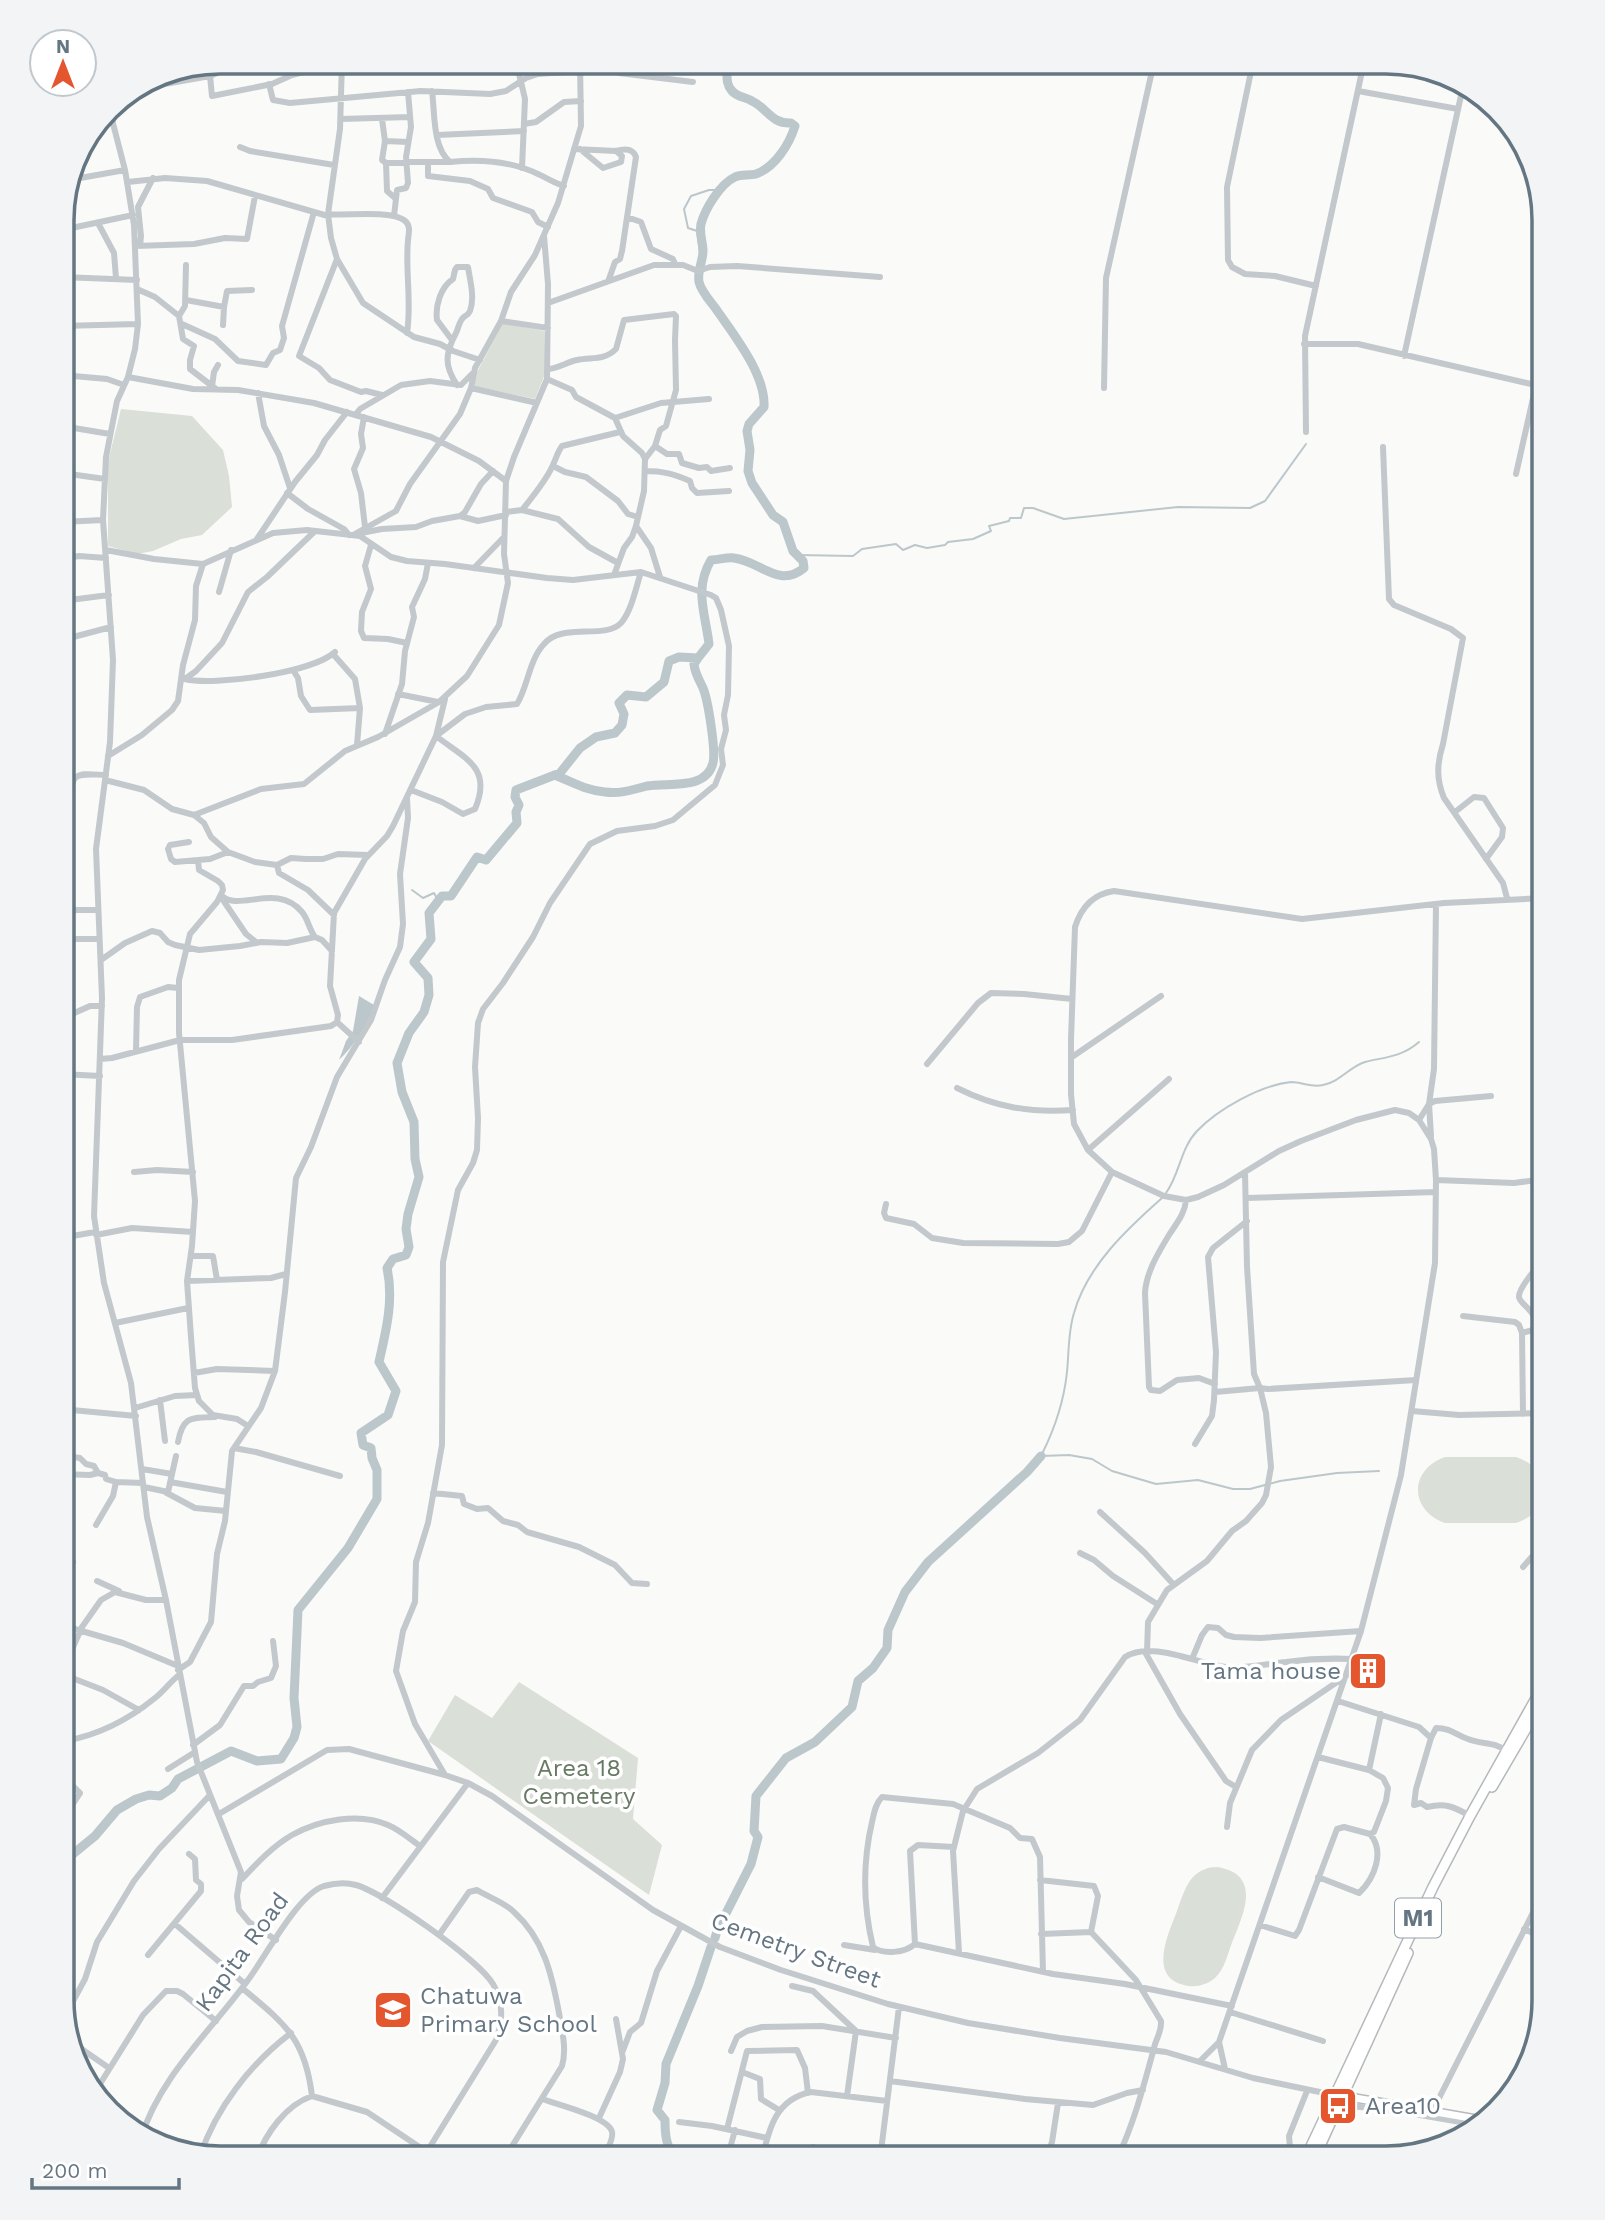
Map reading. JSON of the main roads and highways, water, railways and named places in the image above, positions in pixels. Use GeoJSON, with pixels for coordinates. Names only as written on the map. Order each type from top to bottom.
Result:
{"type":"FeatureCollection","features":[{"type":"Feature","properties":{"kind":"highway","name":"M1"},"geometry":{"type":"LineString","coordinates":[[1319,2146],[1338,2095],[1433,1887],[1532,1705]]}},
{"type":"Feature","properties":{"kind":"highway","name":"M1"},"geometry":{"type":"LineString","coordinates":[[1312,2146],[1458,1849],[1532,1719]]}},
{"type":"Feature","properties":{"kind":"main road"},"geometry":{"type":"LineString","coordinates":[[1338,2095],[1471,2118]]}},
{"type":"Feature","properties":{"kind":"waterway"},"geometry":{"type":"LineString","coordinates":[[74,1853],[95,1836],[117,1810],[136,1799],[149,1795],[160,1796],[172,1788],[178,1779],[231,1751],[257,1761],[281,1759],[294,1738],[297,1727],[294,1698],[298,1610],[348,1548],[377,1499],[377,1470],[371,1448],[363,1445],[361,1433],[388,1415],[396,1391],[379,1362],[389,1304],[387,1268],[393,1259],[406,1255],[409,1247],[406,1229],[408,1214],[419,1177],[415,1159],[414,1122],[402,1092],[397,1063],[409,1033],[424,1012],[429,995],[428,978],[414,962],[431,939],[429,913],[442,896],[451,896],[477,857],[486,860],[517,823],[516,812],[519,805],[515,797],[516,790],[560,773],[580,748],[596,737],[615,733],[622,725],[624,714],[619,703],[627,695],[646,697],[664,682],[669,661],[679,657],[698,658],[709,644],[702,591],[711,560],[734,558],[786,576],[804,568],[803,561],[793,551],[783,522],[773,515],[752,483],[748,471],[750,450],[747,431],[749,424],[764,407],[760,382],[740,343],[700,285],[703,251],[700,231],[706,211],[729,180],[756,174],[775,161],[785,148],[795,126],[779,121],[757,104],[734,93],[728,83],[727,74]]}},
{"type":"Feature","properties":{"kind":"waterway"},"geometry":{"type":"LineString","coordinates":[[701,261],[697,231],[688,228],[684,209],[691,196],[709,190],[721,190]]}},
{"type":"Feature","properties":{"kind":"waterway"},"geometry":{"type":"LineString","coordinates":[[798,555],[853,556],[862,549],[896,544],[903,550],[915,545],[927,548],[945,545],[948,542],[973,539],[991,531],[989,526],[1009,521],[1010,518],[1021,518],[1024,508],[1033,508],[1064,519],[1178,507],[1250,508],[1265,501],[1306,444]]}},
{"type":"Feature","properties":{"kind":"waterway"},"geometry":{"type":"LineString","coordinates":[[554,775],[592,790],[610,792],[695,782],[703,778],[713,763],[713,747],[707,703],[694,664],[698,658]]}},
{"type":"Feature","properties":{"kind":"waterway"},"geometry":{"type":"LineString","coordinates":[[412,890],[423,898],[434,893],[438,900]]}},
{"type":"Feature","properties":{"kind":"waterway"},"geometry":{"type":"LineString","coordinates":[[1166,1193],[1191,1138],[1228,1107],[1279,1084],[1291,1082],[1319,1086],[1329,1083],[1359,1064],[1400,1054],[1419,1042]]}},
{"type":"Feature","properties":{"kind":"waterway"},"geometry":{"type":"LineString","coordinates":[[1042,1454],[1061,1404],[1066,1383],[1071,1327],[1080,1296],[1098,1264],[1135,1222],[1162,1198]]}},
{"type":"Feature","properties":{"kind":"waterway"},"geometry":{"type":"LineString","coordinates":[[1041,1456],[1069,1455],[1092,1459],[1112,1471],[1156,1484],[1198,1480],[1233,1489],[1250,1489],[1280,1481],[1337,1473],[1379,1471]]}},
{"type":"Feature","properties":{"kind":"waterway"},"geometry":{"type":"LineString","coordinates":[[715,1938],[751,1864],[758,1837],[754,1831],[756,1796],[786,1758],[815,1742],[852,1707],[858,1681],[873,1668],[887,1648],[888,1630],[905,1592],[928,1562],[1041,1456]]}},
{"type":"Feature","properties":{"kind":"waterway"},"geometry":{"type":"LineString","coordinates":[[669,2146],[665,2120],[657,2110],[665,2083],[666,2064],[711,1947]]}},
{"type":"Feature","properties":{"kind":"place","name":"Tama house"},"geometry":{"type":"Point","coordinates":[1368,1671]}},
{"type":"Feature","properties":{"kind":"place","name":"Chatuwa Primary School"},"geometry":{"type":"Point","coordinates":[393,2010]}},
{"type":"Feature","properties":{"kind":"place","name":"Area10"},"geometry":{"type":"Point","coordinates":[1338,2106]}},
{"type":"Feature","properties":{"kind":"park label","name":"Area 18 Cemetery"},"geometry":{"type":"Point","coordinates":[579,1782]}}]}
